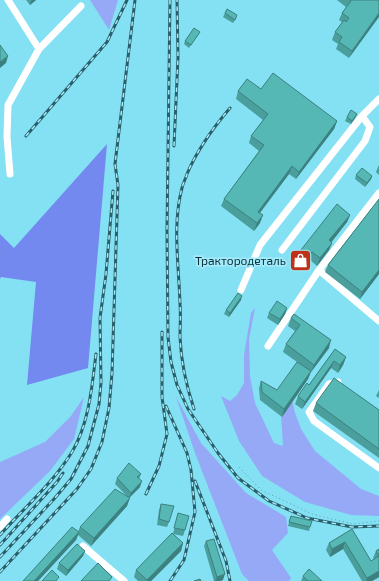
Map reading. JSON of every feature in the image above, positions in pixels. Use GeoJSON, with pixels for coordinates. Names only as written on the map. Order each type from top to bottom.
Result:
{"type":"FeatureCollection","features":[{"type":"Feature","properties":{"kind":"street"},"geometry":{"type":"LineString","coordinates":[[8,0],[39,49]]}},
{"type":"Feature","properties":{"kind":"street"},"geometry":{"type":"LineString","coordinates":[[10,174],[7,138],[8,105],[39,49],[81,6]]}},
{"type":"Feature","properties":{"kind":"street"},"geometry":{"type":"LineString","coordinates":[[241,290],[260,245],[362,116],[378,102]]}},
{"type":"Feature","properties":{"kind":"street"},"geometry":{"type":"LineString","coordinates":[[282,250],[365,141],[370,127],[362,116]]}},
{"type":"Feature","properties":{"kind":"street"},"geometry":{"type":"LineString","coordinates":[[268,346],[319,270],[379,193]]}},
{"type":"Feature","properties":{"kind":"street"},"geometry":{"type":"LineString","coordinates":[[319,270],[379,320]]}},
{"type":"Feature","properties":{"kind":"street"},"geometry":{"type":"LineString","coordinates":[[343,386],[337,382],[329,384],[309,412],[314,421],[379,468]]}},
{"type":"Feature","properties":{"kind":"street"},"geometry":{"type":"LineString","coordinates":[[0,527],[7,519]]}},
{"type":"Feature","properties":{"kind":"street"},"geometry":{"type":"LineString","coordinates":[[83,546],[124,581]]}},
{"type":"Feature","properties":{"kind":"path"},"geometry":{"type":"LineString","coordinates":[[0,258],[6,248]]}},
{"type":"Feature","properties":{"kind":"path"},"geometry":{"type":"LineString","coordinates":[[239,467],[261,490],[312,514],[353,524],[379,521]]}},
{"type":"Feature","properties":{"kind":"shaded area"},"geometry":{"type":"Polygon","coordinates":[[[90,0],[118,0],[109,30],[90,0]]]}},
{"type":"Feature","properties":{"kind":"shaded area"},"geometry":{"type":"Polygon","coordinates":[[[107,144],[88,368],[27,385],[36,282],[1,277],[0,279],[0,234],[14,248],[107,144]]]}},
{"type":"Feature","properties":{"kind":"shaded area"},"geometry":{"type":"Polygon","coordinates":[[[255,308],[249,339],[250,376],[255,403],[274,443],[283,446],[281,414],[292,400],[301,429],[315,451],[361,489],[379,496],[379,516],[351,515],[305,502],[262,476],[239,441],[221,396],[230,401],[237,395],[244,383],[244,355],[251,313],[255,308]]]}},
{"type":"Feature","properties":{"kind":"shaded area"},"geometry":{"type":"Polygon","coordinates":[[[84,397],[74,439],[50,471],[0,519],[0,462],[45,442],[71,416],[84,397]]]}},
{"type":"Feature","properties":{"kind":"shaded area"},"geometry":{"type":"Polygon","coordinates":[[[176,397],[201,443],[246,493],[286,517],[288,533],[272,550],[291,578],[289,581],[249,581],[242,574],[195,453],[176,397]]]}},
{"type":"Feature","properties":{"kind":"building"},"geometry":{"type":"Polygon","coordinates":[[[350,0],[379,0],[379,13],[352,51],[339,42],[342,37],[335,32],[344,20],[346,22],[349,18],[342,13],[351,1],[350,0]]]}},
{"type":"Feature","properties":{"kind":"building"},"geometry":{"type":"Polygon","coordinates":[[[227,9],[237,15],[235,20],[225,13],[227,9]]]}},
{"type":"Feature","properties":{"kind":"building"},"geometry":{"type":"Polygon","coordinates":[[[194,28],[200,32],[191,45],[185,41],[194,28]]]}},
{"type":"Feature","properties":{"kind":"building"},"geometry":{"type":"Polygon","coordinates":[[[0,45],[8,56],[0,62],[0,45]]]}},
{"type":"Feature","properties":{"kind":"building"},"geometry":{"type":"Polygon","coordinates":[[[273,73],[337,121],[299,172],[292,166],[258,212],[263,215],[257,223],[224,199],[264,145],[251,136],[268,114],[238,91],[247,79],[261,89],[273,73]]]}},
{"type":"Feature","properties":{"kind":"building"},"geometry":{"type":"Polygon","coordinates":[[[351,110],[357,114],[352,121],[347,117],[351,110]]]}},
{"type":"Feature","properties":{"kind":"building"},"geometry":{"type":"Polygon","coordinates":[[[362,168],[372,176],[367,183],[356,175],[362,168]]]}},
{"type":"Feature","properties":{"kind":"building"},"geometry":{"type":"Polygon","coordinates":[[[379,199],[379,270],[362,292],[328,265],[379,199]]]}},
{"type":"Feature","properties":{"kind":"building"},"geometry":{"type":"Polygon","coordinates":[[[337,204],[350,215],[329,240],[332,243],[320,258],[312,252],[304,261],[297,255],[337,204]]]}},
{"type":"Feature","properties":{"kind":"building"},"geometry":{"type":"Polygon","coordinates":[[[238,293],[242,296],[230,313],[226,310],[238,293]]]}},
{"type":"Feature","properties":{"kind":"building"},"geometry":{"type":"Polygon","coordinates":[[[277,301],[287,308],[280,319],[269,313],[277,301]]]}},
{"type":"Feature","properties":{"kind":"building"},"geometry":{"type":"Polygon","coordinates":[[[294,314],[331,340],[314,365],[286,344],[300,325],[291,318],[294,314]]]}},
{"type":"Feature","properties":{"kind":"building"},"geometry":{"type":"Polygon","coordinates":[[[335,349],[346,357],[340,365],[334,361],[305,402],[298,396],[307,383],[309,385],[335,349]]]}},
{"type":"Feature","properties":{"kind":"building"},"geometry":{"type":"Polygon","coordinates":[[[297,362],[311,371],[284,409],[262,392],[261,381],[277,390],[297,362]]]}},
{"type":"Feature","properties":{"kind":"building"},"geometry":{"type":"Polygon","coordinates":[[[334,378],[379,410],[379,449],[316,403],[334,378]]]}},
{"type":"Feature","properties":{"kind":"building"},"geometry":{"type":"Polygon","coordinates":[[[129,463],[141,474],[137,477],[142,481],[131,493],[117,478],[129,463]]]}},
{"type":"Feature","properties":{"kind":"building"},"geometry":{"type":"Polygon","coordinates":[[[115,489],[130,498],[94,538],[80,527],[115,489]]]}},
{"type":"Feature","properties":{"kind":"building"},"geometry":{"type":"Polygon","coordinates":[[[161,504],[174,506],[169,522],[159,519],[161,504]]]}},
{"type":"Feature","properties":{"kind":"building"},"geometry":{"type":"Polygon","coordinates":[[[178,513],[189,516],[185,530],[174,528],[178,513]]]}},
{"type":"Feature","properties":{"kind":"building"},"geometry":{"type":"Polygon","coordinates":[[[291,516],[312,521],[310,527],[289,522],[291,516]]]}},
{"type":"Feature","properties":{"kind":"building"},"geometry":{"type":"Polygon","coordinates":[[[72,527],[79,532],[34,581],[23,581],[72,527]]]}},
{"type":"Feature","properties":{"kind":"building"},"geometry":{"type":"Polygon","coordinates":[[[352,529],[371,561],[379,556],[379,571],[367,578],[345,542],[332,549],[329,543],[352,529]]]}},
{"type":"Feature","properties":{"kind":"building"},"geometry":{"type":"Polygon","coordinates":[[[172,533],[183,543],[147,580],[136,570],[172,533]]]}},
{"type":"Feature","properties":{"kind":"building"},"geometry":{"type":"Polygon","coordinates":[[[214,539],[225,574],[217,577],[206,541],[214,539]]]}},
{"type":"Feature","properties":{"kind":"building"},"geometry":{"type":"Polygon","coordinates":[[[77,544],[85,551],[68,570],[59,563],[77,544]]]}},
{"type":"Feature","properties":{"kind":"building"},"geometry":{"type":"Polygon","coordinates":[[[379,549],[379,556],[376,551],[379,549]]]}},
{"type":"Feature","properties":{"kind":"building"},"geometry":{"type":"Polygon","coordinates":[[[98,563],[112,577],[109,581],[81,581],[98,563]]]}},
{"type":"Feature","properties":{"kind":"building"},"geometry":{"type":"Polygon","coordinates":[[[309,569],[322,581],[308,581],[303,576],[309,569]]]}},
{"type":"Feature","properties":{"kind":"building"},"geometry":{"type":"Polygon","coordinates":[[[52,570],[59,577],[56,581],[42,581],[52,570]]]}},
{"type":"Feature","properties":{"kind":"railway"},"geometry":{"type":"LineString","coordinates":[[26,136],[107,42],[127,0]]}},
{"type":"Feature","properties":{"kind":"railway"},"geometry":{"type":"LineString","coordinates":[[0,572],[77,489],[91,469],[102,442],[109,408],[112,373],[118,185],[115,164],[135,0]]}},
{"type":"Feature","properties":{"kind":"railway"},"geometry":{"type":"LineString","coordinates":[[170,0],[167,230],[168,337],[171,362],[177,385],[188,409],[218,453],[238,478],[269,501],[307,518],[352,527],[379,526]]}},
{"type":"Feature","properties":{"kind":"railway"},"geometry":{"type":"LineString","coordinates":[[174,146],[178,57],[177,0]]}},
{"type":"Feature","properties":{"kind":"railway"},"geometry":{"type":"LineString","coordinates":[[194,409],[184,373],[181,355],[177,216],[183,184],[187,174],[201,147],[230,108]]}},
{"type":"Feature","properties":{"kind":"railway"},"geometry":{"type":"LineString","coordinates":[[0,557],[71,479],[88,446],[99,404],[101,383],[100,318],[106,274],[113,191]]}},
{"type":"Feature","properties":{"kind":"railway"},"geometry":{"type":"LineString","coordinates":[[146,494],[159,466],[167,434],[162,397],[162,332]]}},
{"type":"Feature","properties":{"kind":"railway"},"geometry":{"type":"LineString","coordinates":[[0,535],[47,485],[72,452],[78,441],[89,404],[96,354]]}},
{"type":"Feature","properties":{"kind":"railway"},"geometry":{"type":"LineString","coordinates":[[166,406],[187,453],[191,470],[195,512],[184,560],[170,581]]}},
{"type":"Feature","properties":{"kind":"railway"},"geometry":{"type":"LineString","coordinates":[[0,545],[57,482],[63,473]]}},
{"type":"Feature","properties":{"kind":"railway"},"geometry":{"type":"LineString","coordinates":[[195,481],[226,561],[230,581]]}},
{"type":"Feature","properties":{"kind":"place","name":"Трактородеталь"},"geometry":{"type":"Point","coordinates":[301,260]}}]}
